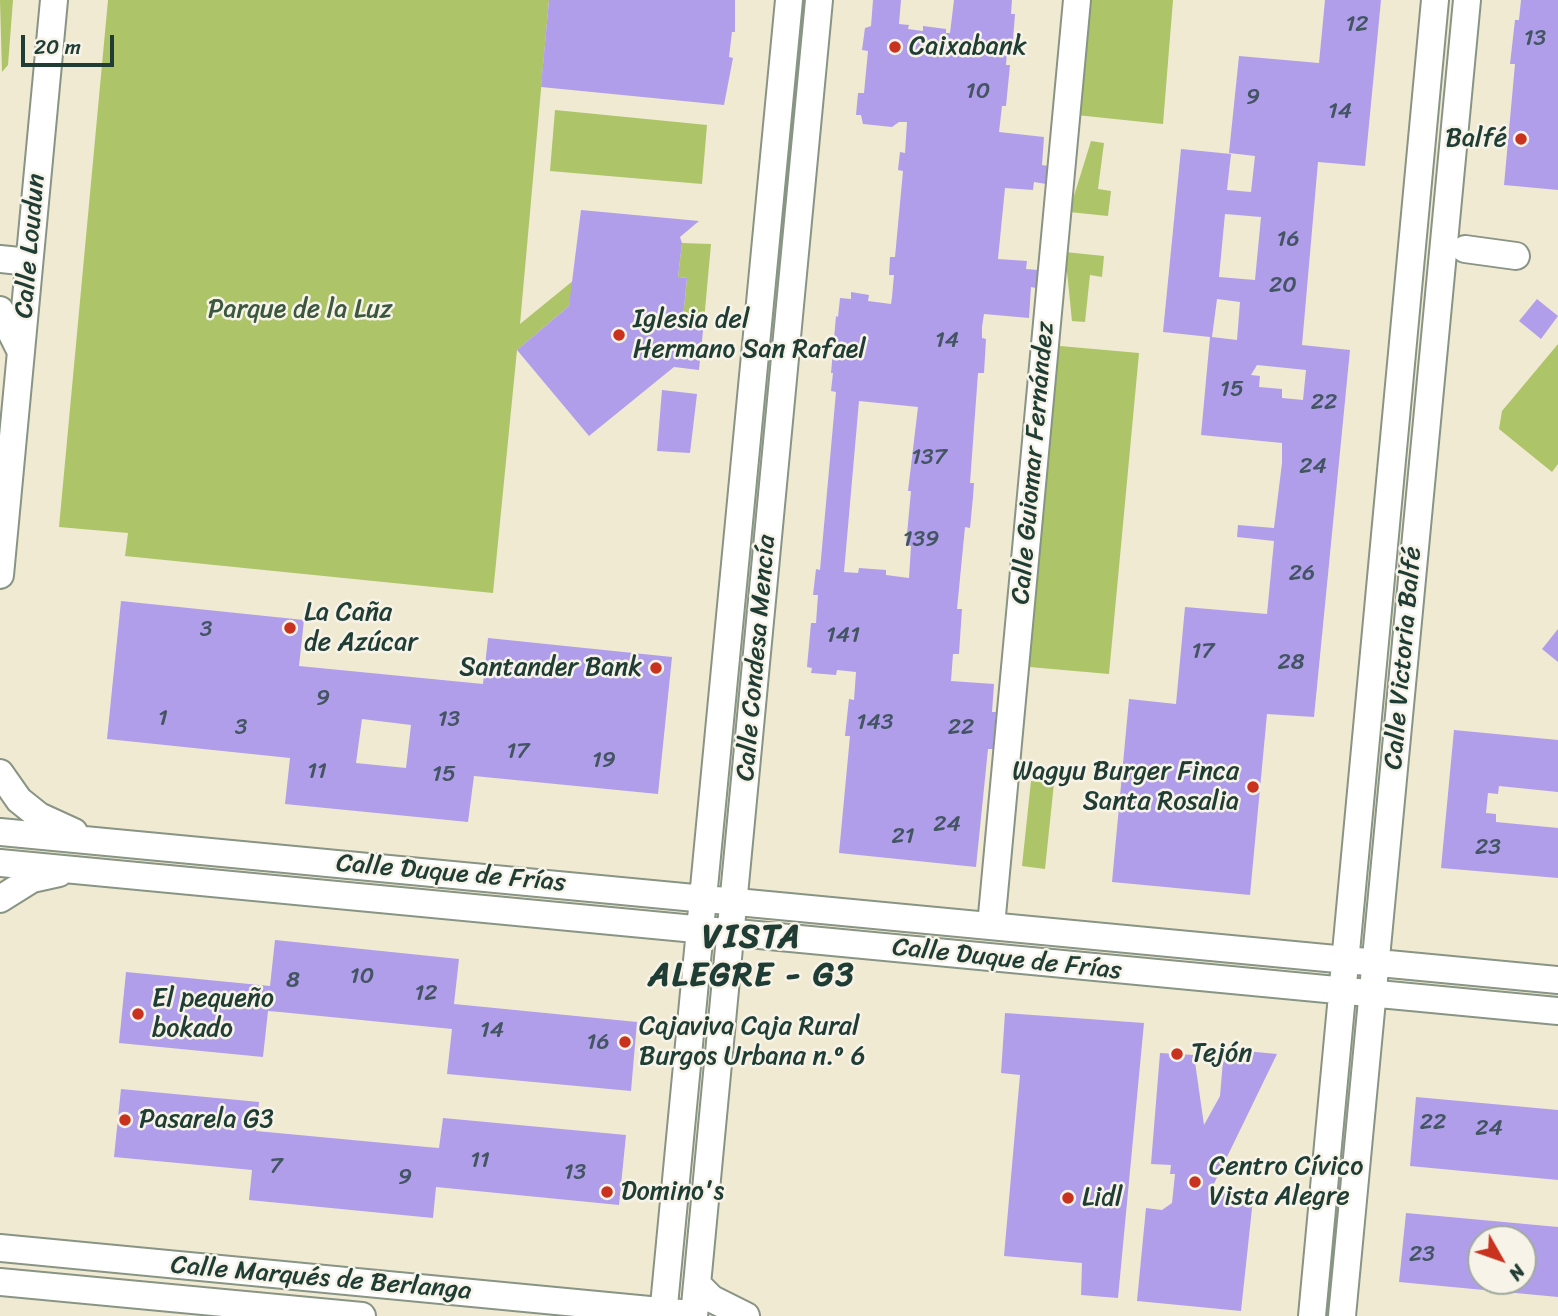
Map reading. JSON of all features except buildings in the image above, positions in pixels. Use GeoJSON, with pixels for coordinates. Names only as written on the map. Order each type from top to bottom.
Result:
{"type":"FeatureCollection","features":[{"type":"Feature","properties":{"kind":"street","name":"Calle Loudun"},"geometry":{"type":"LineString","coordinates":[[0,575],[54,0]]}},
{"type":"Feature","properties":{"kind":"street","name":"Calle Condesa Mencía"},"geometry":{"type":"LineString","coordinates":[[664,1314],[789,0]]}},
{"type":"Feature","properties":{"kind":"street","name":"Calle Condesa Mencía"},"geometry":{"type":"LineString","coordinates":[[700,1315],[697,1284],[819,0]]}},
{"type":"Feature","properties":{"kind":"street","name":"Calle Guiomar Fernández"},"geometry":{"type":"LineString","coordinates":[[990,926],[1077,0]]}},
{"type":"Feature","properties":{"kind":"street","name":"Calle Victoria Balfé"},"geometry":{"type":"LineString","coordinates":[[1312,1316],[1436,0]]}},
{"type":"Feature","properties":{"kind":"street","name":"Calle Victoria Balfé"},"geometry":{"type":"LineString","coordinates":[[1342,1316],[1467,0]]}},
{"type":"Feature","properties":{"kind":"street"},"geometry":{"type":"LineString","coordinates":[[1465,249],[1516,256]]}},
{"type":"Feature","properties":{"kind":"street"},"geometry":{"type":"LineString","coordinates":[[0,259],[29,262]]}},
{"type":"Feature","properties":{"kind":"street"},"geometry":{"type":"LineString","coordinates":[[0,310],[21,352]]}},
{"type":"Feature","properties":{"kind":"street","name":"Calle Duque de Frías"},"geometry":{"type":"LineString","coordinates":[[0,773],[19,800],[39,816],[98,841]]}},
{"type":"Feature","properties":{"kind":"street","name":"Calle Duque de Frías"},"geometry":{"type":"LineString","coordinates":[[0,832],[703,896],[1558,980]]}},
{"type":"Feature","properties":{"kind":"street","name":"Calle Duque de Frías"},"geometry":{"type":"LineString","coordinates":[[0,863],[1284,986],[1343,1004],[1374,995],[1558,1011]]}},
{"type":"Feature","properties":{"kind":"street","name":"Calle Duque de Frías"},"geometry":{"type":"LineString","coordinates":[[737,869],[768,894],[804,907]]}},
{"type":"Feature","properties":{"kind":"street","name":"Calle Duque de Frías"},"geometry":{"type":"LineString","coordinates":[[0,899],[32,879],[55,873],[92,872]]}},
{"type":"Feature","properties":{"kind":"street","name":"Calle Duque de Frías"},"geometry":{"type":"LineString","coordinates":[[646,925],[698,960]]}},
{"type":"Feature","properties":{"kind":"street","name":"Calle Duque de Frías"},"geometry":{"type":"LineString","coordinates":[[1380,933],[1404,952],[1435,968]]}},
{"type":"Feature","properties":{"kind":"street","name":"Calle Marqués de Berlanga"},"geometry":{"type":"LineString","coordinates":[[0,1227],[57,1254]]}},
{"type":"Feature","properties":{"kind":"street","name":"Calle Marqués de Berlanga"},"geometry":{"type":"LineString","coordinates":[[0,1248],[664,1314],[700,1315]]}},
{"type":"Feature","properties":{"kind":"street","name":"Calle Marqués de Berlanga"},"geometry":{"type":"LineString","coordinates":[[0,1282],[362,1316]]}},
{"type":"Feature","properties":{"kind":"street"},"geometry":{"type":"LineString","coordinates":[[697,1284],[712,1299],[746,1316]]}},
{"type":"Feature","properties":{"kind":"street","name":"Calle Marqués de Berlanga"},"geometry":{"type":"LineString","coordinates":[[0,1293],[52,1287]]}},
{"type":"Feature","properties":{"kind":"green space"},"geometry":{"type":"Polygon","coordinates":[[[0,0],[13,0],[8,65],[2,72],[0,0]]]}},
{"type":"Feature","properties":{"kind":"green space","name":"Parque de la Luz"},"geometry":{"type":"Polygon","coordinates":[[[108,0],[549,0],[520,324],[574,280],[569,306],[517,350],[493,593],[125,556],[128,533],[59,527],[108,0]]]}},
{"type":"Feature","properties":{"kind":"green space"},"geometry":{"type":"Polygon","coordinates":[[[1087,0],[1173,0],[1163,124],[1076,115],[1087,0]]]}},
{"type":"Feature","properties":{"kind":"green space"},"geometry":{"type":"Polygon","coordinates":[[[555,110],[707,125],[702,184],[550,171],[555,110]]]}},
{"type":"Feature","properties":{"kind":"green space"},"geometry":{"type":"Polygon","coordinates":[[[1091,141],[1104,143],[1098,189],[1111,191],[1108,216],[1069,212],[1091,141]]]}},
{"type":"Feature","properties":{"kind":"green space"},"geometry":{"type":"Polygon","coordinates":[[[682,243],[711,244],[704,321],[683,318],[687,278],[678,277],[682,243]]]}},
{"type":"Feature","properties":{"kind":"green space"},"geometry":{"type":"Polygon","coordinates":[[[1065,252],[1104,256],[1102,277],[1090,275],[1085,322],[1072,321],[1065,252]]]}},
{"type":"Feature","properties":{"kind":"green space"},"geometry":{"type":"Polygon","coordinates":[[[1558,344],[1558,464],[1552,472],[1499,429],[1502,411],[1558,344]]]}},
{"type":"Feature","properties":{"kind":"green space"},"geometry":{"type":"Polygon","coordinates":[[[1049,345],[1139,353],[1109,674],[1018,666],[1049,345]]]}},
{"type":"Feature","properties":{"kind":"green space"},"geometry":{"type":"Polygon","coordinates":[[[1031,781],[1054,783],[1045,869],[1022,866],[1031,781]]]}},
{"type":"Feature","properties":{"kind":"place","name":"Caixabank"},"geometry":{"type":"Point","coordinates":[895,47]}},
{"type":"Feature","properties":{"kind":"place","name":"Balfé"},"geometry":{"type":"Point","coordinates":[1521,139]}},
{"type":"Feature","properties":{"kind":"place","name":"Iglesia del Hermano San Rafael"},"geometry":{"type":"Point","coordinates":[619,335]}},
{"type":"Feature","properties":{"kind":"place","name":"La Caña de Azúcar"},"geometry":{"type":"Point","coordinates":[290,628]}},
{"type":"Feature","properties":{"kind":"place","name":"Santander Bank"},"geometry":{"type":"Point","coordinates":[656,668]}},
{"type":"Feature","properties":{"kind":"place","name":"Wagyu Burger Finca Santa Rosalia"},"geometry":{"type":"Point","coordinates":[1253,787]}},
{"type":"Feature","properties":{"kind":"place","name":"El pequeño bokado"},"geometry":{"type":"Point","coordinates":[138,1014]}},
{"type":"Feature","properties":{"kind":"place","name":"Cajaviva Caja Rural Burgos Urbana n.º 6"},"geometry":{"type":"Point","coordinates":[625,1042]}},
{"type":"Feature","properties":{"kind":"place","name":"Tejón"},"geometry":{"type":"Point","coordinates":[1177,1054]}},
{"type":"Feature","properties":{"kind":"place","name":"Pasarela G3"},"geometry":{"type":"Point","coordinates":[125,1120]}},
{"type":"Feature","properties":{"kind":"place","name":"Centro Cívico Vista Alegre"},"geometry":{"type":"Point","coordinates":[1195,1182]}},
{"type":"Feature","properties":{"kind":"place","name":"Domino's"},"geometry":{"type":"Point","coordinates":[607,1192]}},
{"type":"Feature","properties":{"kind":"place","name":"Lidl"},"geometry":{"type":"Point","coordinates":[1068,1198]}},
{"type":"Feature","properties":{"kind":"district","name":"VISTA ALEGRE - G3"},"geometry":{"type":"Point","coordinates":[752,958]}}]}
